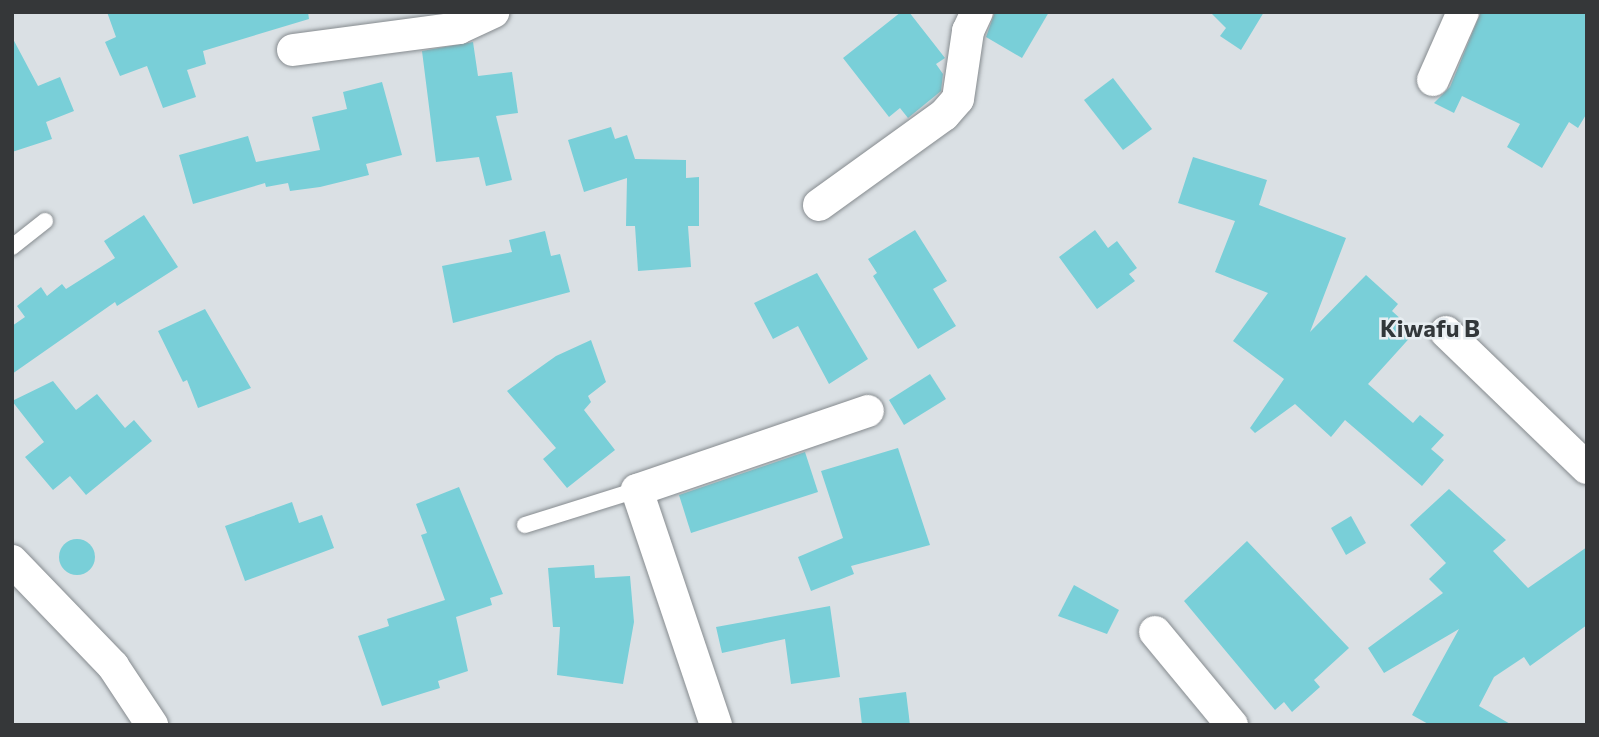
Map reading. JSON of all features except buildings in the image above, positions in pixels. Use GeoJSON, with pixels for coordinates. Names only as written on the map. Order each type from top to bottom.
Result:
{"type":"FeatureCollection","features":[{"type":"Feature","properties":{"kind":"street"},"geometry":{"type":"LineString","coordinates":[[293,50],[459,28],[494,12]]}},
{"type":"Feature","properties":{"kind":"street"},"geometry":{"type":"LineString","coordinates":[[819,205],[944,115],[958,99],[968,31],[977,12]]}},
{"type":"Feature","properties":{"kind":"street"},"geometry":{"type":"LineString","coordinates":[[1433,80],[1463,12]]}},
{"type":"Feature","properties":{"kind":"street"},"geometry":{"type":"LineString","coordinates":[[1446,332],[1587,468]]}},
{"type":"Feature","properties":{"kind":"street"},"geometry":{"type":"LineString","coordinates":[[716,725],[637,491],[867,411]]}},
{"type":"Feature","properties":{"kind":"street"},"geometry":{"type":"LineString","coordinates":[[12,561],[113,666],[152,725]]}},
{"type":"Feature","properties":{"kind":"street"},"geometry":{"type":"LineString","coordinates":[[1155,632],[1232,725]]}},
{"type":"Feature","properties":{"kind":"lane"},"geometry":{"type":"LineString","coordinates":[[12,247],[45,221]]}},
{"type":"Feature","properties":{"kind":"lane"},"geometry":{"type":"LineString","coordinates":[[525,525],[637,491]]}},
{"type":"Feature","properties":{"kind":"district","name":"Kiwafu B"},"geometry":{"type":"Point","coordinates":[1430,328]}}]}
